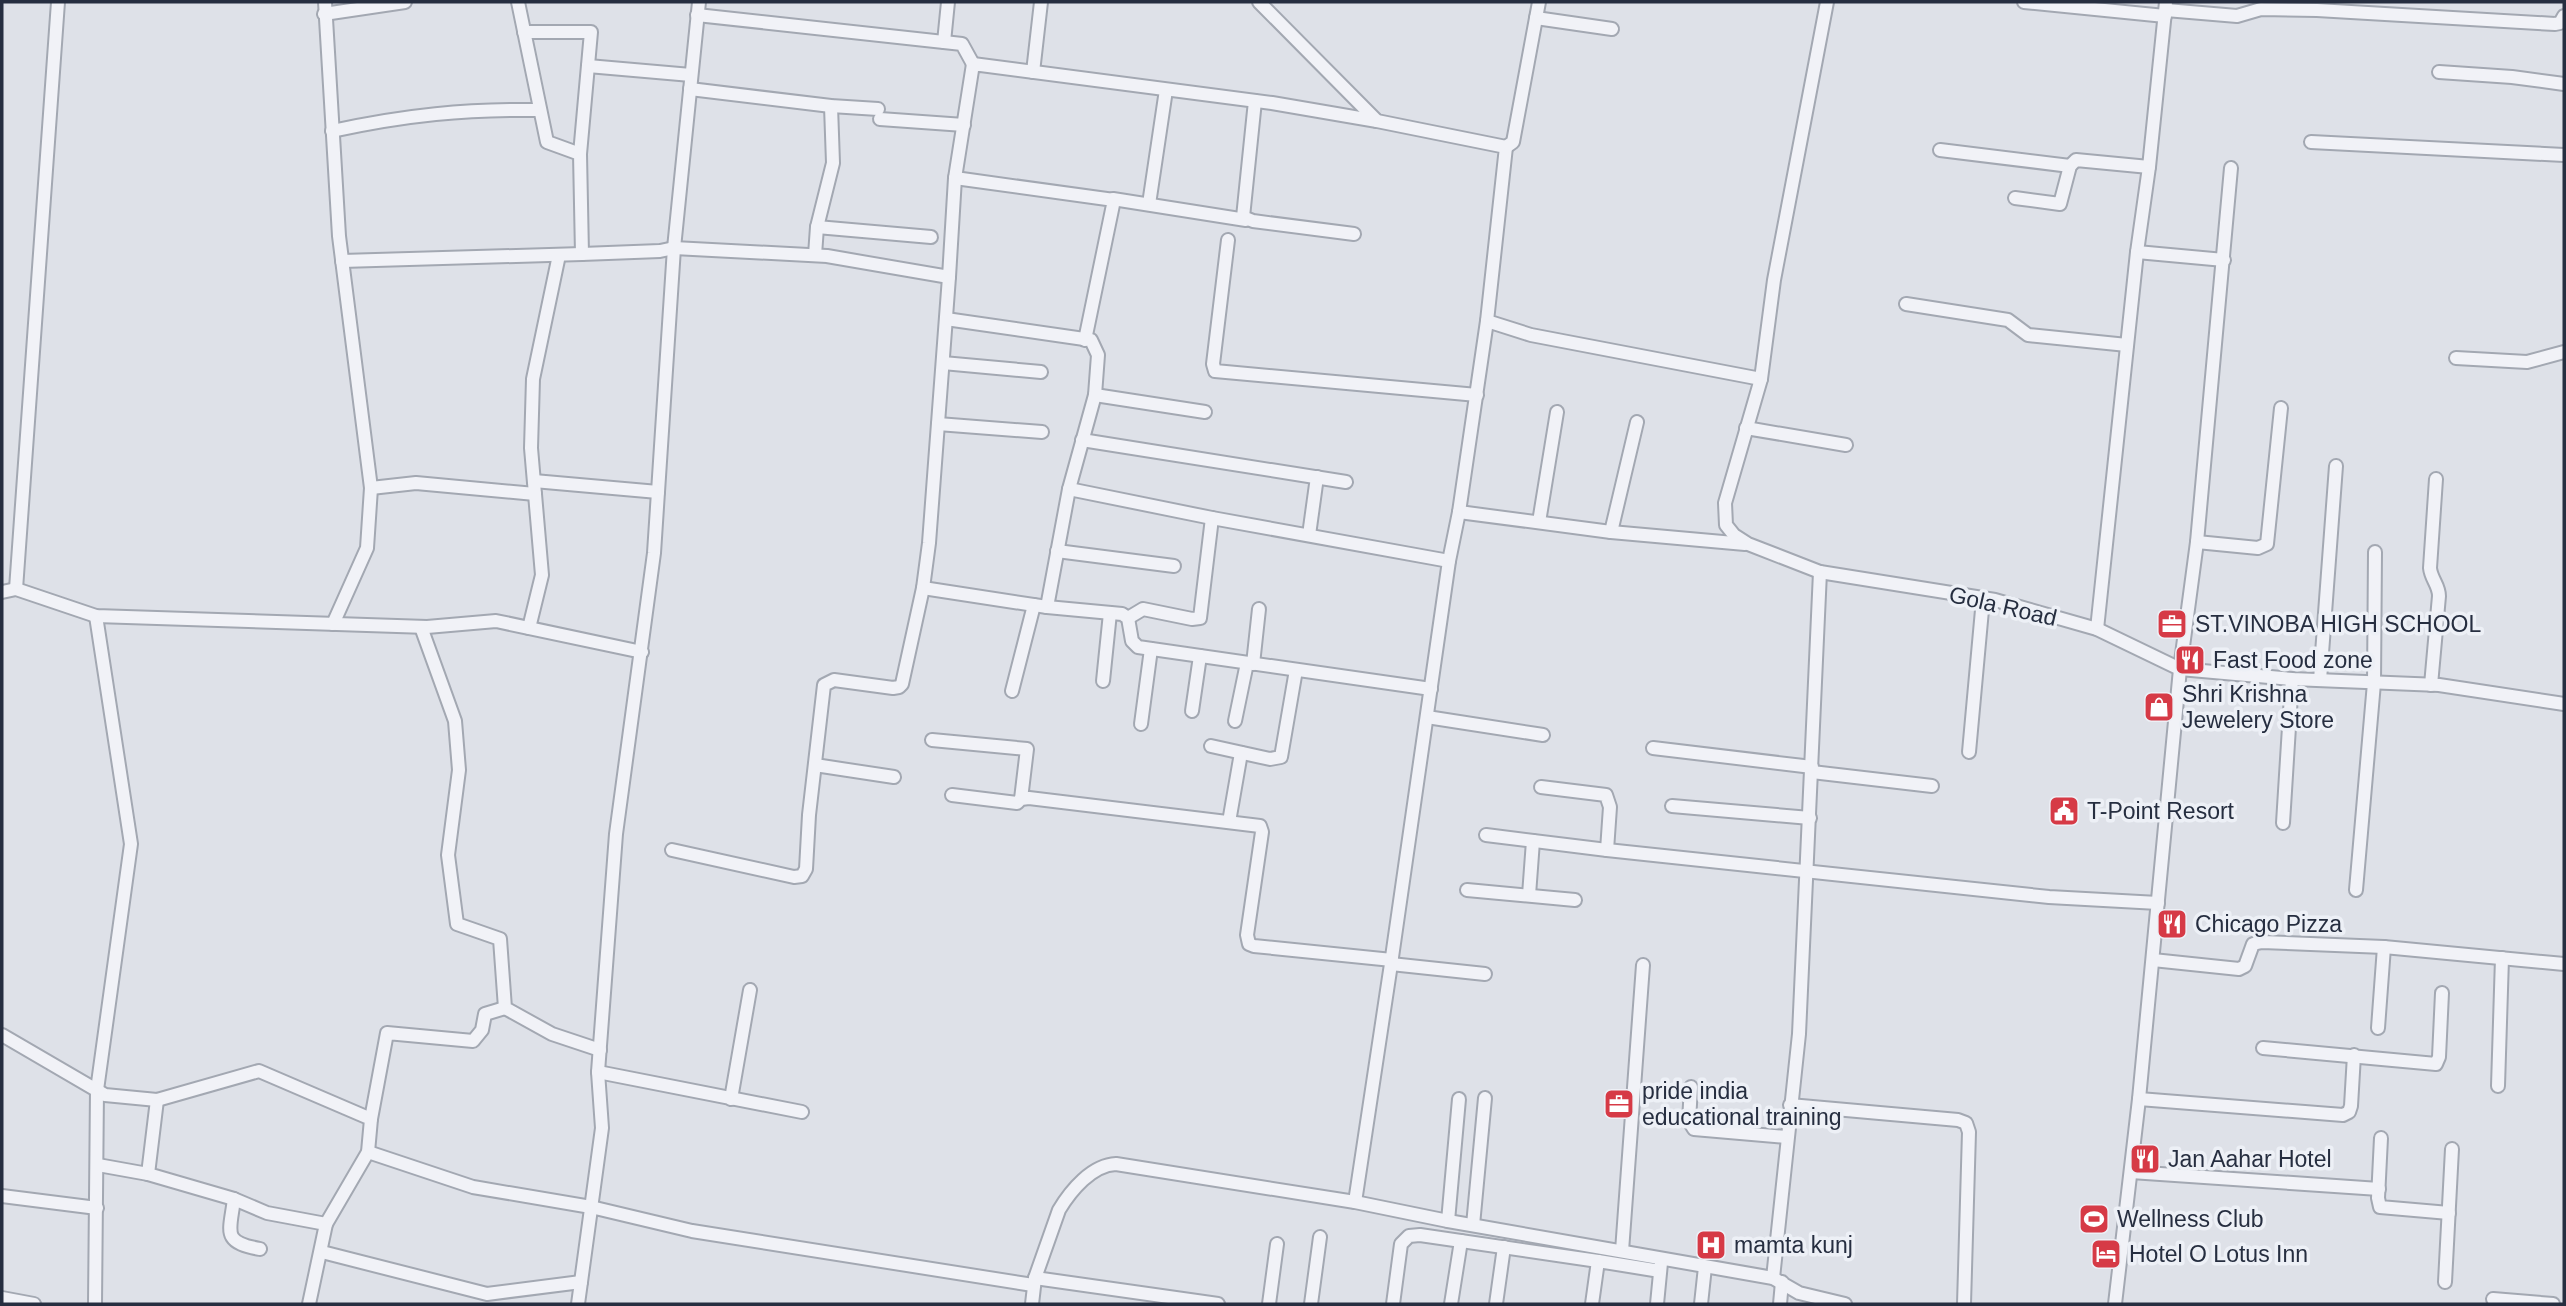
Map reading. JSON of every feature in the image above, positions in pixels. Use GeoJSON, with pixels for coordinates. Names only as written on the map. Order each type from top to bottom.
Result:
{"type":"FeatureCollection","features":[{"type":"Feature","properties":{"kind":"street"},"geometry":{"type":"LineString","coordinates":[[16,589],[58,2]]}},
{"type":"Feature","properties":{"kind":"street"},"geometry":{"type":"LineString","coordinates":[[333,624],[367,548],[372,488],[342,261],[325,8],[405,2]]}},
{"type":"Feature","properties":{"kind":"street"},"geometry":{"type":"LineString","coordinates":[[518,2],[547,142],[580,154]]}},
{"type":"Feature","properties":{"kind":"street"},"geometry":{"type":"LineString","coordinates":[[944,43],[948,2]]}},
{"type":"Feature","properties":{"kind":"street"},"geometry":{"type":"LineString","coordinates":[[1033,72],[1041,2]]}},
{"type":"Feature","properties":{"kind":"street"},"geometry":{"type":"LineString","coordinates":[[1258,2],[1377,121]]}},
{"type":"Feature","properties":{"kind":"street"},"geometry":{"type":"LineString","coordinates":[[974,64],[1255,101],[1377,121],[1506,147],[1513,142],[1538,2]]}},
{"type":"Feature","properties":{"kind":"street","name":"Gola Road"},"geometry":{"type":"LineString","coordinates":[[1827,2],[1774,280],[1761,379],[1745,428],[1724,514],[1726,524],[1734,535],[1748,544],[1820,572],[1983,598],[2097,629],[2180,669]]}},
{"type":"Feature","properties":{"kind":"street"},"geometry":{"type":"LineString","coordinates":[[2024,2],[2166,9],[2237,16],[2261,9],[2317,10],[2556,24],[2560,23],[2564,16]]}},
{"type":"Feature","properties":{"kind":"street"},"geometry":{"type":"LineString","coordinates":[[578,1304],[602,1128],[598,1072],[616,834],[642,652],[658,492],[674,248],[698,8],[962,44],[974,64],[955,178],[943,363],[923,588],[901,686],[893,688],[834,680],[824,685],[806,869],[802,876],[794,877],[672,850]]}},
{"type":"Feature","properties":{"kind":"street"},"geometry":{"type":"LineString","coordinates":[[2097,629],[2166,9]]}},
{"type":"Feature","properties":{"kind":"street"},"geometry":{"type":"LineString","coordinates":[[1536,19],[1612,29]]}},
{"type":"Feature","properties":{"kind":"street"},"geometry":{"type":"LineString","coordinates":[[524,32],[591,32],[580,154],[582,254]]}},
{"type":"Feature","properties":{"kind":"street"},"geometry":{"type":"LineString","coordinates":[[588,65],[691,75]]}},
{"type":"Feature","properties":{"kind":"street"},"geometry":{"type":"LineString","coordinates":[[2439,72],[2564,84]]}},
{"type":"Feature","properties":{"kind":"street"},"geometry":{"type":"LineString","coordinates":[[690,89],[964,125]]}},
{"type":"Feature","properties":{"kind":"street"},"geometry":{"type":"LineString","coordinates":[[1149,204],[1166,90]]}},
{"type":"Feature","properties":{"kind":"street"},"geometry":{"type":"LineString","coordinates":[[1246,220],[1242,212],[1255,101]]}},
{"type":"Feature","properties":{"kind":"street"},"geometry":{"type":"LineString","coordinates":[[815,255],[817,226],[833,163],[831,106]]}},
{"type":"Feature","properties":{"kind":"street"},"geometry":{"type":"LineString","coordinates":[[332,131],[394,118],[438,113],[483,109],[540,110]]}},
{"type":"Feature","properties":{"kind":"street"},"geometry":{"type":"LineString","coordinates":[[2311,142],[2564,155]]}},
{"type":"Feature","properties":{"kind":"street"},"geometry":{"type":"LineString","coordinates":[[1355,1202],[1449,561],[1477,395],[1506,147]]}},
{"type":"Feature","properties":{"kind":"street"},"geometry":{"type":"LineString","coordinates":[[1940,150],[2070,166]]}},
{"type":"Feature","properties":{"kind":"street"},"geometry":{"type":"LineString","coordinates":[[2015,198],[2060,204],[2070,166],[2079,159],[2149,167]]}},
{"type":"Feature","properties":{"kind":"street"},"geometry":{"type":"LineString","coordinates":[[2115,1304],[2139,1099],[2180,669],[2197,542],[2231,168]]}},
{"type":"Feature","properties":{"kind":"street"},"geometry":{"type":"LineString","coordinates":[[955,178],[1354,234]]}},
{"type":"Feature","properties":{"kind":"street"},"geometry":{"type":"LineString","coordinates":[[1085,340],[1115,205],[1113,199]]}},
{"type":"Feature","properties":{"kind":"street"},"geometry":{"type":"LineString","coordinates":[[817,226],[931,237]]}},
{"type":"Feature","properties":{"kind":"street"},"geometry":{"type":"LineString","coordinates":[[1228,240],[1214,371],[1477,395]]}},
{"type":"Feature","properties":{"kind":"street"},"geometry":{"type":"LineString","coordinates":[[342,261],[559,255],[660,251],[674,248],[815,255],[949,277]]}},
{"type":"Feature","properties":{"kind":"street"},"geometry":{"type":"LineString","coordinates":[[2137,252],[2224,260]]}},
{"type":"Feature","properties":{"kind":"street"},"geometry":{"type":"LineString","coordinates":[[529,628],[542,575],[531,448],[533,379],[559,255]]}},
{"type":"Feature","properties":{"kind":"street"},"geometry":{"type":"LineString","coordinates":[[1906,304],[2011,321],[2028,335],[2127,345]]}},
{"type":"Feature","properties":{"kind":"street"},"geometry":{"type":"LineString","coordinates":[[946,319],[1091,340],[1098,355],[1095,395],[1069,489],[1047,607]]}},
{"type":"Feature","properties":{"kind":"street"},"geometry":{"type":"LineString","coordinates":[[1487,321],[1531,335],[1761,379]]}},
{"type":"Feature","properties":{"kind":"street"},"geometry":{"type":"LineString","coordinates":[[2456,358],[2527,362],[2564,352]]}},
{"type":"Feature","properties":{"kind":"street"},"geometry":{"type":"LineString","coordinates":[[943,363],[1041,372]]}},
{"type":"Feature","properties":{"kind":"street"},"geometry":{"type":"LineString","coordinates":[[1095,395],[1205,412]]}},
{"type":"Feature","properties":{"kind":"street"},"geometry":{"type":"LineString","coordinates":[[2197,542],[2258,548],[2267,544],[2281,408]]}},
{"type":"Feature","properties":{"kind":"street"},"geometry":{"type":"LineString","coordinates":[[1539,522],[1558,412]]}},
{"type":"Feature","properties":{"kind":"street"},"geometry":{"type":"LineString","coordinates":[[1611,532],[1637,422]]}},
{"type":"Feature","properties":{"kind":"street"},"geometry":{"type":"LineString","coordinates":[[938,424],[1042,432]]}},
{"type":"Feature","properties":{"kind":"street"},"geometry":{"type":"LineString","coordinates":[[1745,428],[1846,445]]}},
{"type":"Feature","properties":{"kind":"street"},"geometry":{"type":"LineString","coordinates":[[1082,440],[1346,482]]}},
{"type":"Feature","properties":{"kind":"street"},"geometry":{"type":"LineString","coordinates":[[2320,680],[2336,466]]}},
{"type":"Feature","properties":{"kind":"street"},"geometry":{"type":"LineString","coordinates":[[1309,535],[1317,477]]}},
{"type":"Feature","properties":{"kind":"street"},"geometry":{"type":"LineString","coordinates":[[2431,685],[2439,596],[2430,568],[2436,479]]}},
{"type":"Feature","properties":{"kind":"street"},"geometry":{"type":"LineString","coordinates":[[372,488],[416,484],[658,492]]}},
{"type":"Feature","properties":{"kind":"street"},"geometry":{"type":"LineString","coordinates":[[1069,489],[1449,561]]}},
{"type":"Feature","properties":{"kind":"street"},"geometry":{"type":"LineString","coordinates":[[1459,512],[1611,532],[1748,544]]}},
{"type":"Feature","properties":{"kind":"street"},"geometry":{"type":"LineString","coordinates":[[1128,618],[1143,609],[1192,619],[1200,618],[1212,518]]}},
{"type":"Feature","properties":{"kind":"street"},"geometry":{"type":"LineString","coordinates":[[1057,551],[1174,566]]}},
{"type":"Feature","properties":{"kind":"street"},"geometry":{"type":"LineString","coordinates":[[2356,890],[2374,683],[2375,551]]}},
{"type":"Feature","properties":{"kind":"street"},"geometry":{"type":"LineString","coordinates":[[1780,1304],[1777,1280],[1786,1137],[1799,1034],[1820,572]]}},
{"type":"Feature","properties":{"kind":"street"},"geometry":{"type":"LineString","coordinates":[[923,588],[1047,607],[1122,614],[1128,618],[1133,644],[1151,649],[1431,689]]}},
{"type":"Feature","properties":{"kind":"street"},"geometry":{"type":"LineString","coordinates":[[2,592],[16,589],[96,616],[421,627],[496,621],[642,652]]}},
{"type":"Feature","properties":{"kind":"street"},"geometry":{"type":"LineString","coordinates":[[1969,752],[1983,598]]}},
{"type":"Feature","properties":{"kind":"street"},"geometry":{"type":"LineString","coordinates":[[1012,691],[1034,605]]}},
{"type":"Feature","properties":{"kind":"street"},"geometry":{"type":"LineString","coordinates":[[1235,721],[1250,663],[1259,609]]}},
{"type":"Feature","properties":{"kind":"street"},"geometry":{"type":"LineString","coordinates":[[1103,681],[1110,613]]}},
{"type":"Feature","properties":{"kind":"street"},"geometry":{"type":"LineString","coordinates":[[95,1304],[97,1090],[131,844],[96,616]]}},
{"type":"Feature","properties":{"kind":"street"},"geometry":{"type":"LineString","coordinates":[[421,627],[455,720],[459,770],[448,855],[457,925],[500,939],[505,1008]]}},
{"type":"Feature","properties":{"kind":"street"},"geometry":{"type":"LineString","coordinates":[[1141,724],[1151,649]]}},
{"type":"Feature","properties":{"kind":"street"},"geometry":{"type":"LineString","coordinates":[[1192,711],[1200,656]]}},
{"type":"Feature","properties":{"kind":"street"},"geometry":{"type":"LineString","coordinates":[[2180,669],[2292,679],[2431,685],[2564,704]]}},
{"type":"Feature","properties":{"kind":"street"},"geometry":{"type":"LineString","coordinates":[[1212,746],[1274,759],[1282,755],[1296,670]]}},
{"type":"Feature","properties":{"kind":"street"},"geometry":{"type":"LineString","coordinates":[[2283,823],[2292,679]]}},
{"type":"Feature","properties":{"kind":"street"},"geometry":{"type":"LineString","coordinates":[[1427,717],[1543,735]]}},
{"type":"Feature","properties":{"kind":"street"},"geometry":{"type":"LineString","coordinates":[[932,740],[1027,749],[1021,799]]}},
{"type":"Feature","properties":{"kind":"street"},"geometry":{"type":"LineString","coordinates":[[1653,748],[1932,786]]}},
{"type":"Feature","properties":{"kind":"street"},"geometry":{"type":"LineString","coordinates":[[1229,822],[1241,753]]}},
{"type":"Feature","properties":{"kind":"street"},"geometry":{"type":"LineString","coordinates":[[815,765],[894,777]]}},
{"type":"Feature","properties":{"kind":"street"},"geometry":{"type":"LineString","coordinates":[[1541,786],[1606,795],[1610,807],[1607,850]]}},
{"type":"Feature","properties":{"kind":"street"},"geometry":{"type":"LineString","coordinates":[[952,795],[1017,803],[1021,799],[1029,798],[1257,826],[1263,830],[1247,935],[1249,944],[1485,974]]}},
{"type":"Feature","properties":{"kind":"street"},"geometry":{"type":"LineString","coordinates":[[1672,806],[1810,818]]}},
{"type":"Feature","properties":{"kind":"street"},"geometry":{"type":"LineString","coordinates":[[1486,835],[2060,898],[2158,903]]}},
{"type":"Feature","properties":{"kind":"street"},"geometry":{"type":"LineString","coordinates":[[1529,895],[1534,841]]}},
{"type":"Feature","properties":{"kind":"street"},"geometry":{"type":"LineString","coordinates":[[1467,890],[1576,900]]}},
{"type":"Feature","properties":{"kind":"street"},"geometry":{"type":"LineString","coordinates":[[2153,960],[2239,969],[2245,966],[2253,944],[2258,942],[2384,947],[2564,964]]}},
{"type":"Feature","properties":{"kind":"street"},"geometry":{"type":"LineString","coordinates":[[2378,1028],[2384,947]]}},
{"type":"Feature","properties":{"kind":"street"},"geometry":{"type":"LineString","coordinates":[[2498,1086],[2502,958]]}},
{"type":"Feature","properties":{"kind":"street"},"geometry":{"type":"LineString","coordinates":[[1622,1251],[1643,965]]}},
{"type":"Feature","properties":{"kind":"street"},"geometry":{"type":"LineString","coordinates":[[731,1099],[750,990]]}},
{"type":"Feature","properties":{"kind":"street"},"geometry":{"type":"LineString","coordinates":[[2263,1048],[2436,1064],[2439,1057],[2442,992]]}},
{"type":"Feature","properties":{"kind":"street"},"geometry":{"type":"LineString","coordinates":[[309,1304],[326,1224],[368,1152],[371,1119],[387,1033],[473,1041],[482,1030],[485,1014],[505,1008],[552,1034],[600,1050]]}},
{"type":"Feature","properties":{"kind":"street"},"geometry":{"type":"LineString","coordinates":[[2,1051],[5,1037],[105,1095],[157,1100],[259,1071],[371,1119]]}},
{"type":"Feature","properties":{"kind":"street"},"geometry":{"type":"LineString","coordinates":[[2139,1099],[2343,1115],[2349,1112],[2351,1106],[2354,1055]]}},
{"type":"Feature","properties":{"kind":"street"},"geometry":{"type":"LineString","coordinates":[[598,1072],[802,1112]]}},
{"type":"Feature","properties":{"kind":"street"},"geometry":{"type":"LineString","coordinates":[[1691,1087],[1689,1121],[1694,1129],[1786,1137]]}},
{"type":"Feature","properties":{"kind":"street"},"geometry":{"type":"LineString","coordinates":[[1473,1226],[1485,1098]]}},
{"type":"Feature","properties":{"kind":"street"},"geometry":{"type":"LineString","coordinates":[[1448,1221],[1459,1099]]}},
{"type":"Feature","properties":{"kind":"street"},"geometry":{"type":"LineString","coordinates":[[148,1174],[157,1100]]}},
{"type":"Feature","properties":{"kind":"street"},"geometry":{"type":"LineString","coordinates":[[1790,1105],[1958,1120],[1966,1123],[1969,1132],[1964,1304]]}},
{"type":"Feature","properties":{"kind":"street"},"geometry":{"type":"LineString","coordinates":[[2381,1138],[2379,1205],[2384,1208],[2449,1213]]}},
{"type":"Feature","properties":{"kind":"street"},"geometry":{"type":"LineString","coordinates":[[2445,1282],[2452,1149]]}},
{"type":"Feature","properties":{"kind":"street"},"geometry":{"type":"LineString","coordinates":[[368,1152],[473,1187],[591,1208],[692,1231],[1034,1282],[1217,1304]]}},
{"type":"Feature","properties":{"kind":"street"},"geometry":{"type":"LineString","coordinates":[[98,1165],[148,1174],[234,1199],[267,1213],[326,1224]]}},
{"type":"Feature","properties":{"kind":"street"},"geometry":{"type":"LineString","coordinates":[[1032,1304],[1034,1282],[1053,1224],[1065,1200],[1094,1171],[1109,1165],[1355,1202],[1473,1226],[1622,1251],[1661,1265]]}},
{"type":"Feature","properties":{"kind":"street"},"geometry":{"type":"LineString","coordinates":[[2131,1172],[2379,1189]]}},
{"type":"Feature","properties":{"kind":"street"},"geometry":{"type":"LineString","coordinates":[[2,1196],[97,1208]]}},
{"type":"Feature","properties":{"kind":"street"},"geometry":{"type":"LineString","coordinates":[[234,1199],[230,1232],[232,1239],[236,1243],[260,1249]]}},
{"type":"Feature","properties":{"kind":"street"},"geometry":{"type":"LineString","coordinates":[[1394,1304],[1401,1244],[1405,1238],[1420,1235],[1598,1261],[1704,1268],[1777,1280],[1799,1293],[1845,1304]]}},
{"type":"Feature","properties":{"kind":"street"},"geometry":{"type":"LineString","coordinates":[[1311,1304],[1320,1237]]}},
{"type":"Feature","properties":{"kind":"street"},"geometry":{"type":"LineString","coordinates":[[1451,1304],[1461,1241]]}},
{"type":"Feature","properties":{"kind":"street"},"geometry":{"type":"LineString","coordinates":[[1269,1304],[1277,1244]]}},
{"type":"Feature","properties":{"kind":"street"},"geometry":{"type":"LineString","coordinates":[[1496,1304],[1504,1247]]}},
{"type":"Feature","properties":{"kind":"street"},"geometry":{"type":"LineString","coordinates":[[322,1252],[487,1294],[581,1282]]}},
{"type":"Feature","properties":{"kind":"street"},"geometry":{"type":"LineString","coordinates":[[1592,1304],[1598,1261]]}},
{"type":"Feature","properties":{"kind":"street"},"geometry":{"type":"LineString","coordinates":[[1657,1304],[1661,1265]]}},
{"type":"Feature","properties":{"kind":"street"},"geometry":{"type":"LineString","coordinates":[[1701,1304],[1704,1268]]}},
{"type":"Feature","properties":{"kind":"street"},"geometry":{"type":"LineString","coordinates":[[2,1298],[34,1304]]}},
{"type":"Feature","properties":{"kind":"street"},"geometry":{"type":"LineString","coordinates":[[2493,1299],[2553,1304]]}},
{"type":"Feature","properties":{"kind":"place","name":"ST.VINOBA HIGH SCHOOL"},"geometry":{"type":"Point","coordinates":[2172,624]}},
{"type":"Feature","properties":{"kind":"place","name":"Fast Food zone"},"geometry":{"type":"Point","coordinates":[2190,660]}},
{"type":"Feature","properties":{"kind":"place","name":"Shri Krishna Jewelery Store"},"geometry":{"type":"Point","coordinates":[2159,707]}},
{"type":"Feature","properties":{"kind":"place","name":"T-Point Resort"},"geometry":{"type":"Point","coordinates":[2064,811]}},
{"type":"Feature","properties":{"kind":"place","name":"Chicago Pizza"},"geometry":{"type":"Point","coordinates":[2172,924]}},
{"type":"Feature","properties":{"kind":"place","name":"pride india educational training"},"geometry":{"type":"Point","coordinates":[1619,1104]}},
{"type":"Feature","properties":{"kind":"place","name":"Jan Aahar Hotel"},"geometry":{"type":"Point","coordinates":[2145,1159]}},
{"type":"Feature","properties":{"kind":"place","name":"Wellness Club"},"geometry":{"type":"Point","coordinates":[2094,1219]}},
{"type":"Feature","properties":{"kind":"place","name":"mamta kunj"},"geometry":{"type":"Point","coordinates":[1711,1245]}},
{"type":"Feature","properties":{"kind":"place","name":"Hotel O Lotus Inn"},"geometry":{"type":"Point","coordinates":[2106,1254]}}]}
